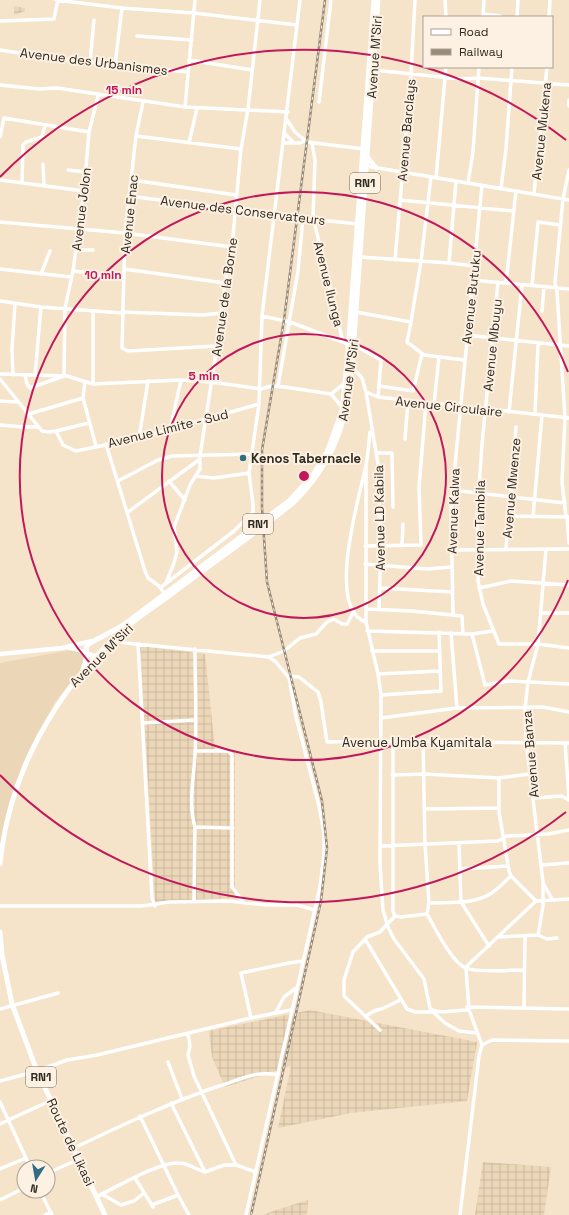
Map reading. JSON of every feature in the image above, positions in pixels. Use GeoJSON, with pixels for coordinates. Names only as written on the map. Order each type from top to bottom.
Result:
{"type":"FeatureCollection","features":[{"type":"Feature","properties":{"kind":"highway","name":"Avenue M'Siri"},"geometry":{"type":"LineString","coordinates":[[0,864],[8,815],[27,759],[54,709],[69,687],[124,629],[278,514],[310,486],[323,467],[341,430],[348,400],[358,224],[365,166],[368,156],[374,0]]}},
{"type":"Feature","properties":{"kind":"highway","name":"Avenue M'Siri"},"geometry":{"type":"LineString","coordinates":[[351,345],[356,312],[366,175],[364,150],[378,0]]}},
{"type":"Feature","properties":{"kind":"highway"},"geometry":{"type":"LineString","coordinates":[[366,175],[369,170],[375,167],[368,156]]}},
{"type":"Feature","properties":{"kind":"highway","name":"Avenue M'Siri"},"geometry":{"type":"LineString","coordinates":[[92,641],[103,637],[122,626],[298,492],[313,475],[327,452],[339,421],[345,382],[350,365]]}},
{"type":"Feature","properties":{"kind":"highway"},"geometry":{"type":"LineString","coordinates":[[103,637],[110,638],[109,644]]}},
{"type":"Feature","properties":{"kind":"highway","name":"RN1"},"geometry":{"type":"LineString","coordinates":[[82,673],[87,660],[86,647],[92,641]]}},
{"type":"Feature","properties":{"kind":"highway","name":"Route de Likasi"},"geometry":{"type":"LineString","coordinates":[[0,932],[3,963],[12,1004],[37,1071],[105,1215]]}},
{"type":"Feature","properties":{"kind":"main road"},"geometry":{"type":"LineString","coordinates":[[62,648],[92,641]]}},
{"type":"Feature","properties":{"kind":"main road"},"geometry":{"type":"LineString","coordinates":[[0,654],[77,648],[94,656],[99,656]]}},
{"type":"Feature","properties":{"kind":"street"},"geometry":{"type":"LineString","coordinates":[[0,21],[53,19],[57,0],[122,8],[194,13],[297,25]]}},
{"type":"Feature","properties":{"kind":"street"},"geometry":{"type":"LineString","coordinates":[[185,107],[195,0]]}},
{"type":"Feature","properties":{"kind":"street","name":"Avenue de la Borne"},"geometry":{"type":"LineString","coordinates":[[162,586],[176,558],[177,546],[174,527],[200,467],[205,419],[217,346],[225,283],[232,247],[241,149],[248,109],[260,0]]}},
{"type":"Feature","properties":{"kind":"street"},"geometry":{"type":"LineString","coordinates":[[162,586],[234,531],[251,516],[254,504],[249,473],[261,389],[262,316],[288,112],[300,0]]}},
{"type":"Feature","properties":{"kind":"street"},"geometry":{"type":"LineString","coordinates":[[319,102],[331,0]]}},
{"type":"Feature","properties":{"kind":"street","name":"Avenue Barclays"},"geometry":{"type":"LineString","coordinates":[[395,260],[411,74],[415,0]]}},
{"type":"Feature","properties":{"kind":"street"},"geometry":{"type":"LineString","coordinates":[[445,0],[446,16]]}},
{"type":"Feature","properties":{"kind":"street"},"geometry":{"type":"LineString","coordinates":[[484,0],[483,15],[500,16]]}},
{"type":"Feature","properties":{"kind":"street"},"geometry":{"type":"LineString","coordinates":[[517,16],[518,0]]}},
{"type":"Feature","properties":{"kind":"street"},"geometry":{"type":"LineString","coordinates":[[549,16],[550,0]]}},
{"type":"Feature","properties":{"kind":"street"},"geometry":{"type":"LineString","coordinates":[[115,65],[122,8]]}},
{"type":"Feature","properties":{"kind":"street"},"geometry":{"type":"LineString","coordinates":[[90,62],[94,20]]}},
{"type":"Feature","properties":{"kind":"street"},"geometry":{"type":"LineString","coordinates":[[137,36],[192,40]]}},
{"type":"Feature","properties":{"kind":"street","name":"Avenue des Urbanismes"},"geometry":{"type":"LineString","coordinates":[[0,50],[115,65],[188,72]]}},
{"type":"Feature","properties":{"kind":"street"},"geometry":{"type":"LineString","coordinates":[[190,60],[252,70]]}},
{"type":"Feature","properties":{"kind":"street"},"geometry":{"type":"LineString","coordinates":[[436,178],[446,68]]}},
{"type":"Feature","properties":{"kind":"street"},"geometry":{"type":"LineString","coordinates":[[468,183],[473,152],[479,68]]}},
{"type":"Feature","properties":{"kind":"street"},"geometry":{"type":"LineString","coordinates":[[500,188],[506,149],[512,68]]}},
{"type":"Feature","properties":{"kind":"street","name":"Avenue Mukena"},"geometry":{"type":"LineString","coordinates":[[534,194],[547,68]]}},
{"type":"Feature","properties":{"kind":"street"},"geometry":{"type":"LineString","coordinates":[[372,71],[569,85]]}},
{"type":"Feature","properties":{"kind":"street"},"geometry":{"type":"LineString","coordinates":[[0,85],[39,89],[57,88],[98,96],[185,107],[288,112]]}},
{"type":"Feature","properties":{"kind":"street","name":"Avenue Jolon"},"geometry":{"type":"LineString","coordinates":[[64,376],[65,308],[76,250],[84,192],[89,132],[98,96]]}},
{"type":"Feature","properties":{"kind":"street"},"geometry":{"type":"LineString","coordinates":[[569,100],[569,106]]}},
{"type":"Feature","properties":{"kind":"street","name":"Avenue Enac"},"geometry":{"type":"LineString","coordinates":[[143,102],[136,136],[125,233],[121,346],[123,350],[128,351],[217,346]]}},
{"type":"Feature","properties":{"kind":"street"},"geometry":{"type":"LineString","coordinates":[[189,143],[196,108]]}},
{"type":"Feature","properties":{"kind":"street"},"geometry":{"type":"LineString","coordinates":[[0,137],[2,118],[89,132]]}},
{"type":"Feature","properties":{"kind":"street"},"geometry":{"type":"LineString","coordinates":[[287,120],[305,141]]}},
{"type":"Feature","properties":{"kind":"street"},"geometry":{"type":"LineString","coordinates":[[22,183],[23,145],[26,142],[42,137],[46,125]]}},
{"type":"Feature","properties":{"kind":"street"},"geometry":{"type":"LineString","coordinates":[[285,134],[294,142]]}},
{"type":"Feature","properties":{"kind":"street"},"geometry":{"type":"LineString","coordinates":[[136,136],[241,149]]}},
{"type":"Feature","properties":{"kind":"street"},"geometry":{"type":"LineString","coordinates":[[284,143],[305,141],[364,150]]}},
{"type":"Feature","properties":{"kind":"street","name":"Avenue Ilunga"},"geometry":{"type":"LineString","coordinates":[[312,142],[315,160],[313,210],[316,235],[343,342],[381,360],[379,386]]}},
{"type":"Feature","properties":{"kind":"street"},"geometry":{"type":"LineString","coordinates":[[43,164],[44,185]]}},
{"type":"Feature","properties":{"kind":"street"},"geometry":{"type":"LineString","coordinates":[[365,166],[569,200]]}},
{"type":"Feature","properties":{"kind":"street"},"geometry":{"type":"LineString","coordinates":[[68,170],[86,172]]}},
{"type":"Feature","properties":{"kind":"street"},"geometry":{"type":"LineString","coordinates":[[569,170],[563,199],[560,225],[556,288],[567,418],[562,470],[569,542]]}},
{"type":"Feature","properties":{"kind":"street"},"geometry":{"type":"LineString","coordinates":[[431,177],[421,261],[407,342],[422,354],[464,360]]}},
{"type":"Feature","properties":{"kind":"street"},"geometry":{"type":"LineString","coordinates":[[0,180],[44,185],[84,192]]}},
{"type":"Feature","properties":{"kind":"street"},"geometry":{"type":"LineString","coordinates":[[132,180],[236,195]]}},
{"type":"Feature","properties":{"kind":"street"},"geometry":{"type":"LineString","coordinates":[[449,263],[456,181]]}},
{"type":"Feature","properties":{"kind":"street","name":"Avenue Butuku"},"geometry":{"type":"LineString","coordinates":[[459,408],[482,185]]}},
{"type":"Feature","properties":{"kind":"street"},"geometry":{"type":"LineString","coordinates":[[506,283],[516,191]]}},
{"type":"Feature","properties":{"kind":"street","name":"Avenue des Conservateurs"},"geometry":{"type":"LineString","coordinates":[[129,196],[274,216],[358,224]]}},
{"type":"Feature","properties":{"kind":"street"},"geometry":{"type":"LineString","coordinates":[[400,200],[454,204],[513,211]]}},
{"type":"Feature","properties":{"kind":"street"},"geometry":{"type":"LineString","coordinates":[[278,386],[298,271],[303,218]]}},
{"type":"Feature","properties":{"kind":"street"},"geometry":{"type":"LineString","coordinates":[[0,222],[79,228],[232,247]]}},
{"type":"Feature","properties":{"kind":"street"},"geometry":{"type":"LineString","coordinates":[[532,285],[538,222],[560,225]]}},
{"type":"Feature","properties":{"kind":"street"},"geometry":{"type":"LineString","coordinates":[[76,250],[93,250]]}},
{"type":"Feature","properties":{"kind":"street"},"geometry":{"type":"LineString","coordinates":[[40,274],[50,251]]}},
{"type":"Feature","properties":{"kind":"street"},"geometry":{"type":"LineString","coordinates":[[360,257],[474,266]]}},
{"type":"Feature","properties":{"kind":"street"},"geometry":{"type":"LineString","coordinates":[[124,269],[225,283]]}},
{"type":"Feature","properties":{"kind":"street"},"geometry":{"type":"LineString","coordinates":[[0,270],[71,277]]}},
{"type":"Feature","properties":{"kind":"street"},"geometry":{"type":"LineString","coordinates":[[72,271],[124,276]]}},
{"type":"Feature","properties":{"kind":"street"},"geometry":{"type":"LineString","coordinates":[[472,280],[569,289]]}},
{"type":"Feature","properties":{"kind":"street","name":"Avenue Mbuyu"},"geometry":{"type":"LineString","coordinates":[[485,408],[498,282]]}},
{"type":"Feature","properties":{"kind":"street"},"geometry":{"type":"LineString","coordinates":[[509,412],[522,285]]}},
{"type":"Feature","properties":{"kind":"street"},"geometry":{"type":"LineString","coordinates":[[542,311],[544,287]]}},
{"type":"Feature","properties":{"kind":"street"},"geometry":{"type":"LineString","coordinates":[[0,301],[41,307],[93,311],[203,315],[221,313]]}},
{"type":"Feature","properties":{"kind":"street"},"geometry":{"type":"LineString","coordinates":[[13,375],[15,304]]}},
{"type":"Feature","properties":{"kind":"street"},"geometry":{"type":"LineString","coordinates":[[35,375],[41,307]]}},
{"type":"Feature","properties":{"kind":"street"},"geometry":{"type":"LineString","coordinates":[[93,311],[93,384]]}},
{"type":"Feature","properties":{"kind":"street"},"geometry":{"type":"LineString","coordinates":[[356,312],[411,322]]}},
{"type":"Feature","properties":{"kind":"street"},"geometry":{"type":"LineString","coordinates":[[262,316],[290,322],[343,342]]}},
{"type":"Feature","properties":{"kind":"street"},"geometry":{"type":"LineString","coordinates":[[467,335],[517,342],[569,346]]}},
{"type":"Feature","properties":{"kind":"street"},"geometry":{"type":"LineString","coordinates":[[535,414],[538,344]]}},
{"type":"Feature","properties":{"kind":"street"},"geometry":{"type":"LineString","coordinates":[[378,397],[379,386],[413,391],[422,354]]}},
{"type":"Feature","properties":{"kind":"street"},"geometry":{"type":"LineString","coordinates":[[434,404],[439,357]]}},
{"type":"Feature","properties":{"kind":"street"},"geometry":{"type":"LineString","coordinates":[[350,365],[362,378],[366,392]]}},
{"type":"Feature","properties":{"kind":"street"},"geometry":{"type":"LineString","coordinates":[[0,374],[64,376],[93,384],[181,380],[211,382],[261,389],[278,386],[330,394],[342,407]]}},
{"type":"Feature","properties":{"kind":"street"},"geometry":{"type":"LineString","coordinates":[[25,375],[30,388],[64,376]]}},
{"type":"Feature","properties":{"kind":"street"},"geometry":{"type":"LineString","coordinates":[[0,379],[17,402],[38,426],[46,432],[89,423]]}},
{"type":"Feature","properties":{"kind":"street"},"geometry":{"type":"LineString","coordinates":[[170,430],[181,380]]}},
{"type":"Feature","properties":{"kind":"street"},"geometry":{"type":"LineString","coordinates":[[139,438],[148,381]]}},
{"type":"Feature","properties":{"kind":"street"},"geometry":{"type":"LineString","coordinates":[[85,382],[83,398],[96,446]]}},
{"type":"Feature","properties":{"kind":"street"},"geometry":{"type":"LineString","coordinates":[[330,394],[345,382]]}},
{"type":"Feature","properties":{"kind":"street","name":"Avenue Circulaire"},"geometry":{"type":"LineString","coordinates":[[366,392],[378,397],[459,408],[485,408],[567,418]]}},
{"type":"Feature","properties":{"kind":"street","name":"Avenue LD Kabila"},"geometry":{"type":"LineString","coordinates":[[366,392],[380,476],[379,512],[381,546],[379,609]]}},
{"type":"Feature","properties":{"kind":"street"},"geometry":{"type":"LineString","coordinates":[[29,414],[83,398]]}},
{"type":"Feature","properties":{"kind":"street"},"geometry":{"type":"LineString","coordinates":[[0,400],[17,402]]}},
{"type":"Feature","properties":{"kind":"street"},"geometry":{"type":"LineString","coordinates":[[404,439],[408,401]]}},
{"type":"Feature","properties":{"kind":"street"},"geometry":{"type":"LineString","coordinates":[[365,546],[421,545],[419,487],[426,403]]}},
{"type":"Feature","properties":{"kind":"street","name":"Avenue Limite - Sud"},"geometry":{"type":"LineString","coordinates":[[56,430],[63,444],[76,451],[139,438],[259,404]]}},
{"type":"Feature","properties":{"kind":"street","name":"Avenue Kalwa"},"geometry":{"type":"LineString","coordinates":[[453,614],[451,550],[452,490],[459,408]]}},
{"type":"Feature","properties":{"kind":"street","name":"Avenue Tambila"},"geometry":{"type":"LineString","coordinates":[[485,408],[478,492],[479,588],[493,631],[499,644],[538,644]]}},
{"type":"Feature","properties":{"kind":"street"},"geometry":{"type":"LineString","coordinates":[[533,517],[542,415]]}},
{"type":"Feature","properties":{"kind":"street"},"geometry":{"type":"LineString","coordinates":[[0,425],[24,428],[38,426]]}},
{"type":"Feature","properties":{"kind":"street","name":"Avenue Mwenze"},"geometry":{"type":"LineString","coordinates":[[506,549],[507,516],[516,427]]}},
{"type":"Feature","properties":{"kind":"street","name":"Avenue LD Kabila"},"geometry":{"type":"LineString","coordinates":[[366,622],[359,618],[354,611],[348,594],[346,563],[366,466],[371,428]]}},
{"type":"Feature","properties":{"kind":"street"},"geometry":{"type":"LineString","coordinates":[[106,444],[145,571],[148,578],[162,586],[164,594]]}},
{"type":"Feature","properties":{"kind":"street"},"geometry":{"type":"LineString","coordinates":[[376,453],[392,453],[393,507]]}},
{"type":"Feature","properties":{"kind":"street"},"geometry":{"type":"LineString","coordinates":[[118,481],[165,458],[200,458],[252,454]]}},
{"type":"Feature","properties":{"kind":"street"},"geometry":{"type":"LineString","coordinates":[[128,512],[200,458]]}},
{"type":"Feature","properties":{"kind":"street"},"geometry":{"type":"LineString","coordinates":[[366,466],[366,622],[378,674],[382,718],[381,846],[383,910],[394,939],[424,979],[428,1003],[433,1011],[445,1023],[459,1031],[476,1033]]}},
{"type":"Feature","properties":{"kind":"street"},"geometry":{"type":"LineString","coordinates":[[195,476],[214,478],[249,473]]}},
{"type":"Feature","properties":{"kind":"street"},"geometry":{"type":"LineString","coordinates":[[169,481],[185,500]]}},
{"type":"Feature","properties":{"kind":"street"},"geometry":{"type":"LineString","coordinates":[[452,490],[565,503]]}},
{"type":"Feature","properties":{"kind":"street"},"geometry":{"type":"LineString","coordinates":[[507,516],[567,517]]}},
{"type":"Feature","properties":{"kind":"street"},"geometry":{"type":"LineString","coordinates":[[402,546],[403,524]]}},
{"type":"Feature","properties":{"kind":"street","name":"Avenue Banza"},"geometry":{"type":"LineString","coordinates":[[538,935],[543,900],[543,882],[526,741],[525,708],[528,682],[538,644],[546,549]]}},
{"type":"Feature","properties":{"kind":"street"},"geometry":{"type":"LineString","coordinates":[[451,550],[569,549]]}},
{"type":"Feature","properties":{"kind":"street"},"geometry":{"type":"LineString","coordinates":[[365,564],[427,569],[452,567]]}},
{"type":"Feature","properties":{"kind":"street"},"geometry":{"type":"LineString","coordinates":[[479,588],[511,581],[569,585]]}},
{"type":"Feature","properties":{"kind":"street"},"geometry":{"type":"LineString","coordinates":[[380,588],[452,592]]}},
{"type":"Feature","properties":{"kind":"street"},"geometry":{"type":"LineString","coordinates":[[366,609],[453,614],[463,617],[463,634]]}},
{"type":"Feature","properties":{"kind":"street"},"geometry":{"type":"LineString","coordinates":[[114,640],[126,643],[269,657],[284,651],[300,638],[316,634],[329,620],[334,619],[342,624],[347,624],[354,611]]}},
{"type":"Feature","properties":{"kind":"street"},"geometry":{"type":"LineString","coordinates":[[541,613],[569,613]]}},
{"type":"Feature","properties":{"kind":"street"},"geometry":{"type":"LineString","coordinates":[[367,630],[463,634],[493,631]]}},
{"type":"Feature","properties":{"kind":"street"},"geometry":{"type":"LineString","coordinates":[[381,695],[440,691],[439,632]]}},
{"type":"Feature","properties":{"kind":"street"},"geometry":{"type":"LineString","coordinates":[[451,633],[457,708]]}},
{"type":"Feature","properties":{"kind":"street"},"geometry":{"type":"LineString","coordinates":[[472,634],[485,685],[510,681],[569,684]]}},
{"type":"Feature","properties":{"kind":"street"},"geometry":{"type":"LineString","coordinates":[[138,644],[152,898],[155,906]]}},
{"type":"Feature","properties":{"kind":"street"},"geometry":{"type":"LineString","coordinates":[[538,644],[569,648]]}},
{"type":"Feature","properties":{"kind":"street"},"geometry":{"type":"LineString","coordinates":[[194,901],[195,827],[192,810],[195,751],[195,649]]}},
{"type":"Feature","properties":{"kind":"street"},"geometry":{"type":"LineString","coordinates":[[372,651],[439,651]]}},
{"type":"Feature","properties":{"kind":"street"},"geometry":{"type":"LineString","coordinates":[[246,1215],[278,1075],[291,1010],[315,910],[323,868],[324,833],[319,806],[296,717],[288,676],[276,662],[269,657]]}},
{"type":"Feature","properties":{"kind":"street"},"geometry":{"type":"LineString","coordinates":[[378,674],[440,671]]}},
{"type":"Feature","properties":{"kind":"street","name":"Avenue Umba Kyamitala"},"geometry":{"type":"LineString","coordinates":[[288,676],[299,677],[318,692],[327,742],[526,741],[567,743]]}},
{"type":"Feature","properties":{"kind":"street"},"geometry":{"type":"LineString","coordinates":[[382,718],[435,713],[457,708],[543,707],[569,712]]}},
{"type":"Feature","properties":{"kind":"street"},"geometry":{"type":"LineString","coordinates":[[143,723],[195,720]]}},
{"type":"Feature","properties":{"kind":"street"},"geometry":{"type":"LineString","coordinates":[[392,741],[393,911],[395,916]]}},
{"type":"Feature","properties":{"kind":"street"},"geometry":{"type":"LineString","coordinates":[[423,741],[426,810],[425,844],[429,903],[427,914],[455,959],[466,969],[524,970]]}},
{"type":"Feature","properties":{"kind":"street"},"geometry":{"type":"LineString","coordinates":[[534,798],[562,796],[569,799],[567,743]]}},
{"type":"Feature","properties":{"kind":"street"},"geometry":{"type":"LineString","coordinates":[[195,751],[228,751],[231,753],[234,767],[232,887],[244,903]]}},
{"type":"Feature","properties":{"kind":"street"},"geometry":{"type":"LineString","coordinates":[[392,775],[424,774],[499,778],[530,774]]}},
{"type":"Feature","properties":{"kind":"street"},"geometry":{"type":"LineString","coordinates":[[499,778],[499,808],[508,866],[511,876],[536,901]]}},
{"type":"Feature","properties":{"kind":"street"},"geometry":{"type":"LineString","coordinates":[[426,810],[499,808]]}},
{"type":"Feature","properties":{"kind":"street"},"geometry":{"type":"LineString","coordinates":[[195,827],[233,828]]}},
{"type":"Feature","properties":{"kind":"street"},"geometry":{"type":"LineString","coordinates":[[381,846],[498,841],[504,838],[548,834],[569,830]]}},
{"type":"Feature","properties":{"kind":"street"},"geometry":{"type":"LineString","coordinates":[[459,843],[461,902],[489,946]]}},
{"type":"Feature","properties":{"kind":"street"},"geometry":{"type":"LineString","coordinates":[[542,865],[569,863]]}},
{"type":"Feature","properties":{"kind":"street"},"geometry":{"type":"LineString","coordinates":[[460,869],[508,866]]}},
{"type":"Feature","properties":{"kind":"street"},"geometry":{"type":"LineString","coordinates":[[429,903],[461,902],[487,896],[511,876]]}},
{"type":"Feature","properties":{"kind":"street"},"geometry":{"type":"LineString","coordinates":[[543,882],[552,899]]}},
{"type":"Feature","properties":{"kind":"street"},"geometry":{"type":"LineString","coordinates":[[460,1215],[479,1056],[482,1045],[476,1033],[468,1008],[466,969],[468,965],[536,901],[569,899]]}},
{"type":"Feature","properties":{"kind":"street"},"geometry":{"type":"LineString","coordinates":[[0,906],[155,906],[169,902],[194,901],[278,906],[297,905],[315,910]]}},
{"type":"Feature","properties":{"kind":"street"},"geometry":{"type":"LineString","coordinates":[[395,916],[401,917],[427,914]]}},
{"type":"Feature","properties":{"kind":"street"},"geometry":{"type":"LineString","coordinates":[[380,1030],[344,996],[343,989],[353,952],[365,939],[378,934],[395,916]]}},
{"type":"Feature","properties":{"kind":"street"},"geometry":{"type":"LineString","coordinates":[[499,937],[538,935],[547,939],[557,938]]}},
{"type":"Feature","properties":{"kind":"street"},"geometry":{"type":"LineString","coordinates":[[524,1008],[525,936]]}},
{"type":"Feature","properties":{"kind":"street"},"geometry":{"type":"LineString","coordinates":[[365,939],[400,1000],[410,1011],[468,1008],[569,1009]]}},
{"type":"Feature","properties":{"kind":"street"},"geometry":{"type":"LineString","coordinates":[[251,1018],[241,974],[289,962],[303,961]]}},
{"type":"Feature","properties":{"kind":"street"},"geometry":{"type":"LineString","coordinates":[[276,1012],[284,997],[296,988]]}},
{"type":"Feature","properties":{"kind":"street"},"geometry":{"type":"LineString","coordinates":[[0,1009],[12,1004],[58,993]]}},
{"type":"Feature","properties":{"kind":"street"},"geometry":{"type":"LineString","coordinates":[[366,1016],[400,1000]]}},
{"type":"Feature","properties":{"kind":"street"},"geometry":{"type":"LineString","coordinates":[[0,1081],[37,1071],[68,1060],[97,1055],[276,1012],[291,1010]]}},
{"type":"Feature","properties":{"kind":"street"},"geometry":{"type":"LineString","coordinates":[[188,1033],[190,1046],[188,1055],[194,1076],[236,1165]]}},
{"type":"Feature","properties":{"kind":"street"},"geometry":{"type":"LineString","coordinates":[[482,1045],[492,1040],[569,1041]]}},
{"type":"Feature","properties":{"kind":"street"},"geometry":{"type":"LineString","coordinates":[[168,1062],[182,1098]]}},
{"type":"Feature","properties":{"kind":"street"},"geometry":{"type":"LineString","coordinates":[[74,1148],[140,1116],[182,1098],[252,1075],[265,1073],[278,1075]]}},
{"type":"Feature","properties":{"kind":"street"},"geometry":{"type":"LineString","coordinates":[[0,1124],[52,1100]]}},
{"type":"Feature","properties":{"kind":"street"},"geometry":{"type":"LineString","coordinates":[[0,1102],[26,1158],[0,1170]]}},
{"type":"Feature","properties":{"kind":"street"},"geometry":{"type":"LineString","coordinates":[[171,1103],[205,1172]]}},
{"type":"Feature","properties":{"kind":"street"},"geometry":{"type":"LineString","coordinates":[[140,1116],[189,1215]]}},
{"type":"Feature","properties":{"kind":"street"},"geometry":{"type":"LineString","coordinates":[[56,1169],[79,1159]]}},
{"type":"Feature","properties":{"kind":"street"},"geometry":{"type":"LineString","coordinates":[[96,1196],[165,1165],[183,1163],[205,1172],[222,1165],[236,1165],[256,1172]]}},
{"type":"Feature","properties":{"kind":"street"},"geometry":{"type":"LineString","coordinates":[[135,1178],[152,1206],[178,1195]]}},
{"type":"Feature","properties":{"kind":"street"},"geometry":{"type":"LineString","coordinates":[[0,1200],[16,1192]]}},
{"type":"Feature","properties":{"kind":"street"},"geometry":{"type":"LineString","coordinates":[[102,1194],[121,1205],[134,1201],[144,1193]]}},
{"type":"Feature","properties":{"kind":"street"},"geometry":{"type":"LineString","coordinates":[[44,1199],[51,1214],[45,1215]]}},
{"type":"Feature","properties":{"kind":"shaded area"},"geometry":{"type":"Polygon","coordinates":[[[14,6],[25,8],[25,11],[14,15],[14,6]]]}},
{"type":"Feature","properties":{"kind":"shaded area"},"geometry":{"type":"Polygon","coordinates":[[[140,646],[205,654],[215,749],[235,750],[235,898],[155,902],[140,646]]]}},
{"type":"Feature","properties":{"kind":"shaded area"},"geometry":{"type":"Polygon","coordinates":[[[71,650],[82,651],[85,656],[84,665],[55,702],[22,765],[0,853],[0,663],[71,650]]]}},
{"type":"Feature","properties":{"kind":"shaded area"},"geometry":{"type":"Polygon","coordinates":[[[310,1010],[477,1042],[467,1101],[351,1113],[278,1128],[291,1066],[225,1087],[212,1057],[209,1031],[310,1010]]]}},
{"type":"Feature","properties":{"kind":"shaded area"},"geometry":{"type":"Polygon","coordinates":[[[483,1162],[551,1167],[544,1215],[475,1215],[483,1162]]]}},
{"type":"Feature","properties":{"kind":"shaded area"},"geometry":{"type":"Polygon","coordinates":[[[308,1200],[307,1215],[263,1215],[273,1211],[308,1200]]]}},
{"type":"Feature","properties":{"kind":"railway"},"geometry":{"type":"LineString","coordinates":[[251,1215],[321,901],[327,848],[322,801],[267,582],[262,508],[262,450],[284,320],[325,0]]}},
{"type":"Feature","properties":{"kind":"place","name":"Kenos Tabernacle"},"geometry":{"type":"Point","coordinates":[243,458]}}]}
